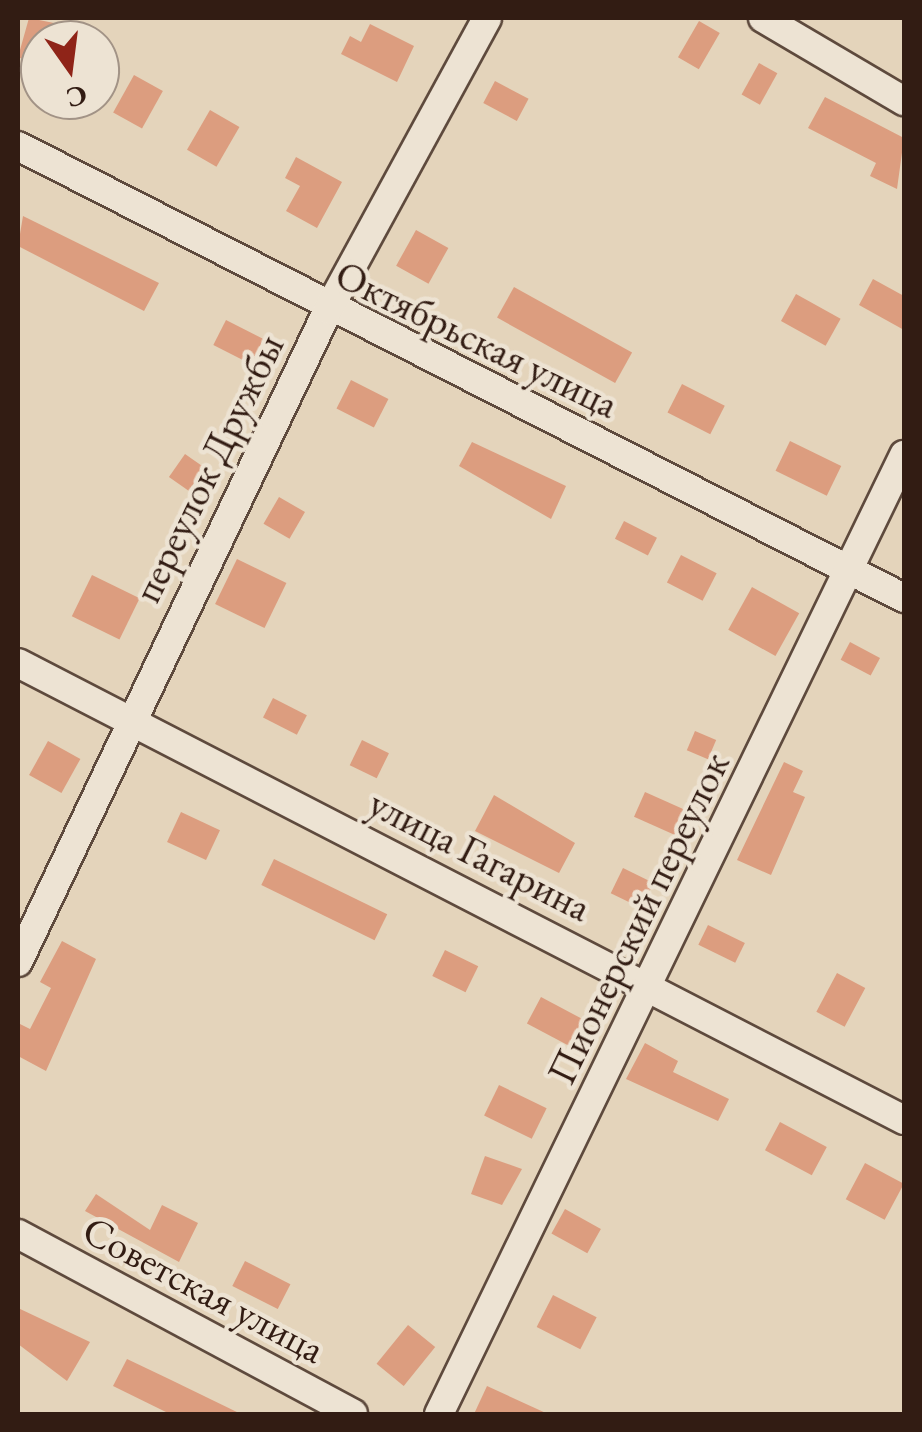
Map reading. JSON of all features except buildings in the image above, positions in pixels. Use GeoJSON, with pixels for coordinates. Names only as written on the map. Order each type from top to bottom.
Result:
{"type":"FeatureCollection","features":[{"type":"Feature","properties":{"kind":"street","name":"переулок Дружбы"},"geometry":{"type":"LineString","coordinates":[[18,962],[328,310],[487,18]]}},
{"type":"Feature","properties":{"kind":"street"},"geometry":{"type":"LineString","coordinates":[[763,18],[904,101]]}},
{"type":"Feature","properties":{"kind":"street","name":"Октябрьская улица"},"geometry":{"type":"LineString","coordinates":[[18,146],[328,310],[851,568],[904,598]]}},
{"type":"Feature","properties":{"kind":"street","name":"Пионерский переулок"},"geometry":{"type":"LineString","coordinates":[[439,1414],[650,988],[904,454]]}},
{"type":"Feature","properties":{"kind":"street","name":"улица Гагарина"},"geometry":{"type":"LineString","coordinates":[[18,663],[904,1120]]}},
{"type":"Feature","properties":{"kind":"street","name":"Советская улица"},"geometry":{"type":"LineString","coordinates":[[18,1234],[353,1414]]}}]}
